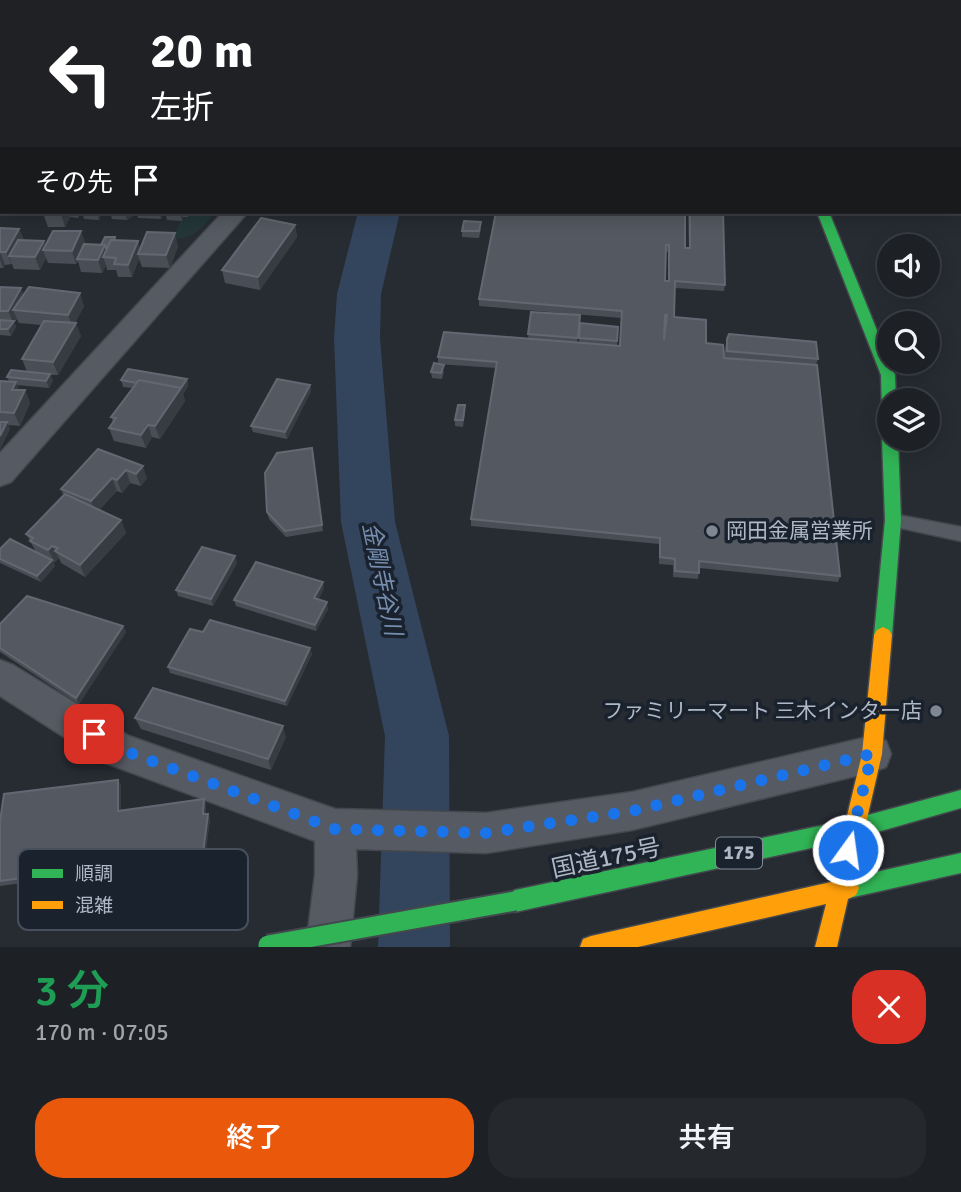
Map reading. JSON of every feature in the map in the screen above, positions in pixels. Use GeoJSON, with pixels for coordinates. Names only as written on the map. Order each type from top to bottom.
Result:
{"type":"FeatureCollection","features":[{"type":"Feature","properties":{"kind":"main road"},"geometry":{"type":"LineString","coordinates":[[824,214],[888,375],[888,388]]}},
{"type":"Feature","properties":{"kind":"main road"},"geometry":{"type":"LineString","coordinates":[[826,947],[872,754],[893,520],[890,451]]}},
{"type":"Feature","properties":{"kind":"main road","name":"国道175号"},"geometry":{"type":"LineString","coordinates":[[262,946],[515,901],[853,829],[961,799]]}},
{"type":"Feature","properties":{"kind":"main road"},"geometry":{"type":"LineString","coordinates":[[592,947],[961,863]]}},
{"type":"Feature","properties":{"kind":"street"},"geometry":{"type":"LineString","coordinates":[[0,474],[234,214]]}},
{"type":"Feature","properties":{"kind":"street"},"geometry":{"type":"LineString","coordinates":[[0,676],[117,748],[335,829],[486,833],[632,811],[872,754]]}},
{"type":"Feature","properties":{"kind":"street"},"geometry":{"type":"LineString","coordinates":[[328,947],[336,875],[335,829]]}},
{"type":"Feature","properties":{"kind":"lane"},"geometry":{"type":"LineString","coordinates":[[893,520],[961,534]]}},
{"type":"Feature","properties":{"kind":"shaded area"},"geometry":{"type":"Polygon","coordinates":[[[184,214],[213,214],[192,235],[172,239],[184,214]]]}},
{"type":"Feature","properties":{"kind":"building"},"geometry":{"type":"Polygon","coordinates":[[[496,214],[685,214],[685,248],[690,248],[690,214],[723,214],[725,285],[675,281],[674,317],[706,320],[706,343],[723,345],[724,358],[817,365],[840,576],[699,561],[699,573],[675,571],[675,559],[660,557],[660,538],[471,519],[497,362],[438,357],[444,332],[620,346],[622,311],[479,299],[496,214]],[[666,245],[665,281],[669,281],[669,245],[666,245]]]}},
{"type":"Feature","properties":{"kind":"building"},"geometry":{"type":"Polygon","coordinates":[[[261,218],[295,225],[258,277],[222,270],[261,218]]]}},
{"type":"Feature","properties":{"kind":"building"},"geometry":{"type":"Polygon","coordinates":[[[464,221],[481,222],[479,231],[462,231],[464,221]]]}},
{"type":"Feature","properties":{"kind":"building"},"geometry":{"type":"Polygon","coordinates":[[[0,228],[19,229],[6,252],[0,252],[0,228]]]}},
{"type":"Feature","properties":{"kind":"building"},"geometry":{"type":"Polygon","coordinates":[[[53,231],[81,231],[72,251],[43,250],[53,231]]]}},
{"type":"Feature","properties":{"kind":"building"},"geometry":{"type":"Polygon","coordinates":[[[147,232],[175,233],[166,255],[138,254],[147,232]]]}},
{"type":"Feature","properties":{"kind":"building"},"geometry":{"type":"Polygon","coordinates":[[[105,237],[115,237],[107,248],[101,245],[105,237]]]}},
{"type":"Feature","properties":{"kind":"building"},"geometry":{"type":"Polygon","coordinates":[[[18,240],[44,241],[35,257],[9,256],[18,240]]]}},
{"type":"Feature","properties":{"kind":"building"},"geometry":{"type":"Polygon","coordinates":[[[111,240],[138,241],[128,265],[114,264],[116,258],[103,257],[111,240]]]}},
{"type":"Feature","properties":{"kind":"building"},"geometry":{"type":"Polygon","coordinates":[[[84,244],[105,245],[98,260],[77,259],[84,244]]]}},
{"type":"Feature","properties":{"kind":"building"},"geometry":{"type":"Polygon","coordinates":[[[0,287],[21,288],[8,311],[0,311],[0,287]]]}},
{"type":"Feature","properties":{"kind":"building"},"geometry":{"type":"Polygon","coordinates":[[[29,287],[80,293],[68,315],[13,310],[29,287]]]}},
{"type":"Feature","properties":{"kind":"building"},"geometry":{"type":"Polygon","coordinates":[[[531,312],[580,315],[578,338],[528,334],[531,312]]]}},
{"type":"Feature","properties":{"kind":"building"},"geometry":{"type":"Polygon","coordinates":[[[0,320],[14,321],[8,329],[0,329],[0,320]]]}},
{"type":"Feature","properties":{"kind":"building"},"geometry":{"type":"Polygon","coordinates":[[[44,321],[76,323],[53,362],[22,359],[44,321]]]}},
{"type":"Feature","properties":{"kind":"building"},"geometry":{"type":"Polygon","coordinates":[[[580,323],[618,327],[617,341],[579,338],[580,323]]]}},
{"type":"Feature","properties":{"kind":"building"},"geometry":{"type":"Polygon","coordinates":[[[729,334],[816,342],[818,359],[727,351],[729,334]]]}},
{"type":"Feature","properties":{"kind":"building"},"geometry":{"type":"Polygon","coordinates":[[[434,363],[444,365],[441,373],[431,372],[434,363]]]}},
{"type":"Feature","properties":{"kind":"building"},"geometry":{"type":"Polygon","coordinates":[[[128,369],[187,379],[181,388],[139,380],[136,383],[121,380],[128,369]]]}},
{"type":"Feature","properties":{"kind":"building"},"geometry":{"type":"Polygon","coordinates":[[[11,370],[50,374],[46,381],[7,377],[11,370]]]}},
{"type":"Feature","properties":{"kind":"building"},"geometry":{"type":"Polygon","coordinates":[[[277,379],[310,385],[285,432],[251,426],[277,379]]]}},
{"type":"Feature","properties":{"kind":"building"},"geometry":{"type":"Polygon","coordinates":[[[139,380],[181,388],[155,426],[148,425],[141,435],[109,428],[116,418],[111,417],[139,380]]]}},
{"type":"Feature","properties":{"kind":"building"},"geometry":{"type":"Polygon","coordinates":[[[0,381],[16,382],[12,390],[25,390],[14,413],[0,412],[0,381]]]}},
{"type":"Feature","properties":{"kind":"building"},"geometry":{"type":"Polygon","coordinates":[[[458,405],[465,405],[463,420],[455,420],[458,405]]]}},
{"type":"Feature","properties":{"kind":"building"},"geometry":{"type":"Polygon","coordinates":[[[0,422],[7,422],[0,436],[0,422]]]}},
{"type":"Feature","properties":{"kind":"building"},"geometry":{"type":"Polygon","coordinates":[[[312,448],[322,525],[285,531],[267,512],[265,473],[277,453],[312,448]]]}},
{"type":"Feature","properties":{"kind":"building"},"geometry":{"type":"Polygon","coordinates":[[[98,449],[143,466],[136,474],[126,470],[117,480],[112,478],[91,501],[61,489],[98,449]]]}},
{"type":"Feature","properties":{"kind":"building"},"geometry":{"type":"Polygon","coordinates":[[[65,494],[121,520],[80,565],[55,551],[58,548],[52,546],[48,550],[30,541],[33,538],[26,534],[65,494]]]}},
{"type":"Feature","properties":{"kind":"building"},"geometry":{"type":"Polygon","coordinates":[[[10,539],[52,560],[37,576],[0,559],[0,549],[10,539]]]}},
{"type":"Feature","properties":{"kind":"building"},"geometry":{"type":"Polygon","coordinates":[[[202,547],[235,556],[211,599],[176,590],[202,547]]]}},
{"type":"Feature","properties":{"kind":"building"},"geometry":{"type":"Polygon","coordinates":[[[256,562],[323,582],[314,598],[327,602],[315,625],[234,600],[256,562]]]}},
{"type":"Feature","properties":{"kind":"building"},"geometry":{"type":"Polygon","coordinates":[[[27,596],[123,626],[76,698],[0,648],[0,624],[27,596]]]}},
{"type":"Feature","properties":{"kind":"building"},"geometry":{"type":"Polygon","coordinates":[[[210,620],[310,648],[285,701],[168,667],[190,629],[203,632],[210,620]]]}},
{"type":"Feature","properties":{"kind":"building"},"geometry":{"type":"Polygon","coordinates":[[[153,688],[283,726],[268,759],[135,718],[153,688]]]}},
{"type":"Feature","properties":{"kind":"building"},"geometry":{"type":"Polygon","coordinates":[[[118,780],[118,811],[204,799],[203,814],[208,814],[204,849],[18,849],[18,879],[0,881],[0,821],[4,794],[118,780]]]}},
{"type":"Feature","properties":{"kind":"waterway","name":"金剛寺谷川"},"geometry":{"type":"LineString","coordinates":[[379,214],[359,294],[357,338],[368,522],[417,736],[414,947]]}},
{"type":"Feature","properties":{"kind":"traffic: fast"},"geometry":{"type":"LineString","coordinates":[[824,214],[888,375],[888,388]]}},
{"type":"Feature","properties":{"kind":"traffic: fast"},"geometry":{"type":"LineString","coordinates":[[883,635],[893,520],[890,451]]}},
{"type":"Feature","properties":{"kind":"traffic: fast"},"geometry":{"type":"LineString","coordinates":[[515,901],[853,829],[961,799]]}},
{"type":"Feature","properties":{"kind":"traffic: fast"},"geometry":{"type":"LineString","coordinates":[[849,888],[961,863]]}},
{"type":"Feature","properties":{"kind":"traffic: fast"},"geometry":{"type":"LineString","coordinates":[[268,945],[515,901]]}},
{"type":"Feature","properties":{"kind":"traffic: slow"},"geometry":{"type":"LineString","coordinates":[[826,947],[872,754],[883,635]]}},
{"type":"Feature","properties":{"kind":"traffic: slow"},"geometry":{"type":"LineString","coordinates":[[591,947],[849,888]]}},
{"type":"Feature","properties":{"kind":"place","name":"岡田金属営業所"},"geometry":{"type":"Point","coordinates":[712,531]}},
{"type":"Feature","properties":{"kind":"place","name":"ファミリーマート 三木インター店"},"geometry":{"type":"Point","coordinates":[936,711]}},
{"type":"Feature","properties":{"kind":"route"},"geometry":{"type":"LineString","coordinates":[[94,734],[117,748],[318,820],[335,829],[439,832],[486,833],[632,811],[872,754],[848,850]]}}]}
